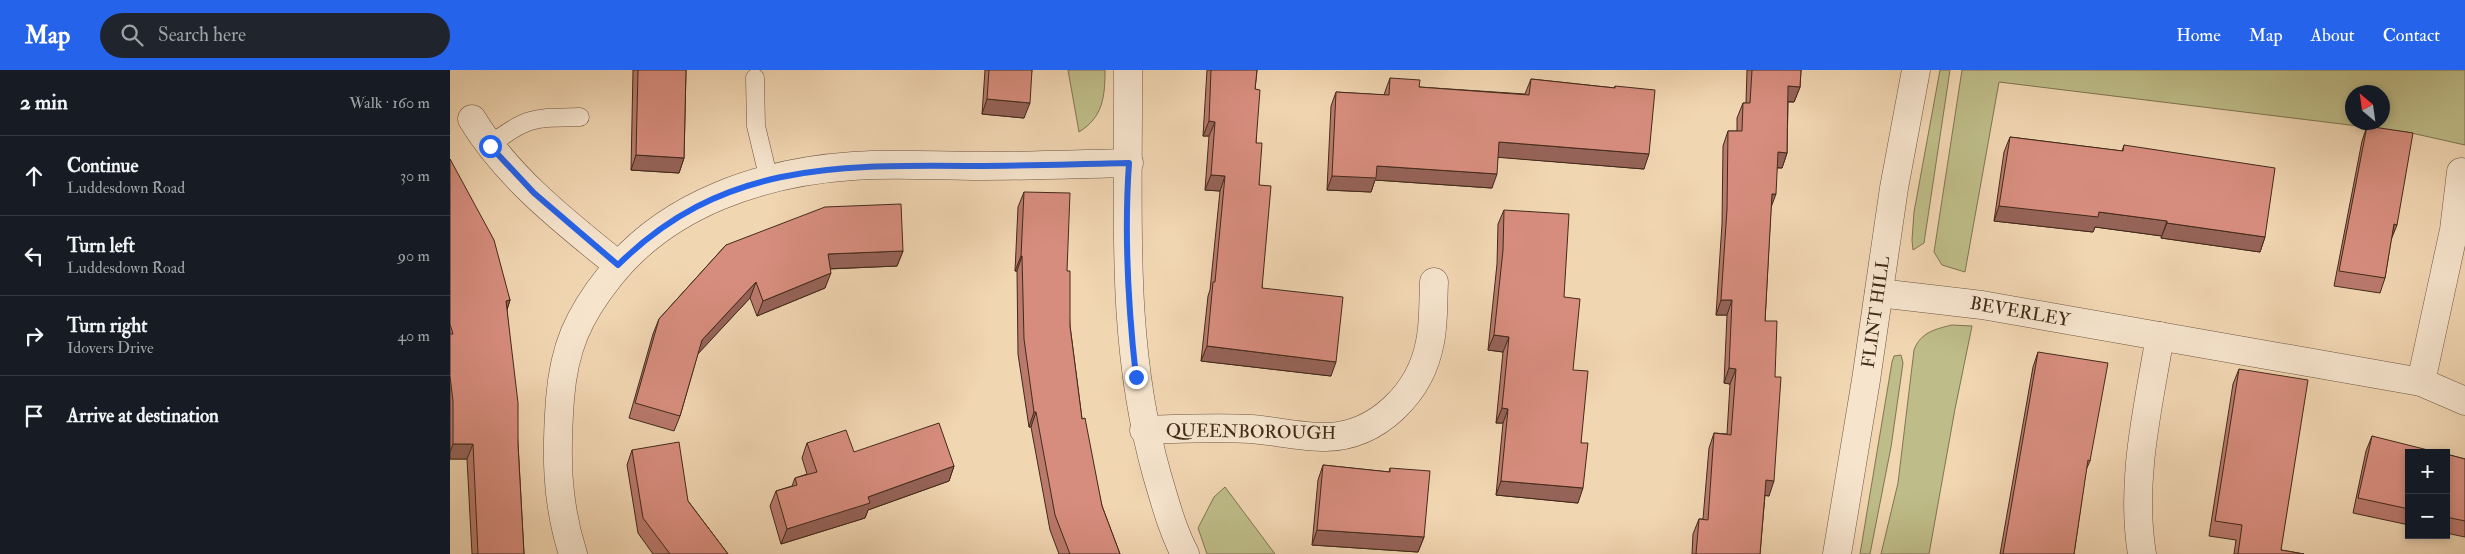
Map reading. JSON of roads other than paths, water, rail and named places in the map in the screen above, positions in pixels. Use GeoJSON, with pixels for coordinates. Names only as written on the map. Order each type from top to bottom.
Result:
{"type":"FeatureCollection","features":[{"type":"Feature","properties":{"kind":"street"},"geometry":{"type":"LineString","coordinates":[[1128,70],[1129,163],[1126,207],[1130,322],[1144,430],[1168,512],[1185,554]]}},
{"type":"Feature","properties":{"kind":"street","name":"FLINT HILL"},"geometry":{"type":"LineString","coordinates":[[1837,554],[1894,188],[1916,70]]}},
{"type":"Feature","properties":{"kind":"street"},"geometry":{"type":"LineString","coordinates":[[472,118],[490,146],[534,193],[618,265]]}},
{"type":"Feature","properties":{"kind":"street"},"geometry":{"type":"LineString","coordinates":[[573,554],[563,523],[558,482],[557,445],[562,375],[569,343],[581,316],[618,265],[638,245],[712,198],[790,175],[853,166],[1029,166],[1129,163]]}},
{"type":"Feature","properties":{"kind":"street"},"geometry":{"type":"LineString","coordinates":[[2420,382],[2454,230],[2461,172]]}},
{"type":"Feature","properties":{"kind":"street","name":"QUEENBOROUGH"},"geometry":{"type":"LineString","coordinates":[[1144,430],[1250,429],[1326,437],[1360,429],[1378,421],[1407,395],[1420,373],[1430,343],[1434,282]]}},
{"type":"Feature","properties":{"kind":"street","name":"BEVERLEY"},"geometry":{"type":"LineString","coordinates":[[1879,293],[1982,305],[2420,382],[2465,401]]}},
{"type":"Feature","properties":{"kind":"street"},"geometry":{"type":"LineString","coordinates":[[2142,554],[2138,524],[2140,452],[2160,336]]}},
{"type":"Feature","properties":{"kind":"lane"},"geometry":{"type":"LineString","coordinates":[[755,78],[756,126],[769,180]]}},
{"type":"Feature","properties":{"kind":"lane"},"geometry":{"type":"LineString","coordinates":[[490,146],[519,125],[535,118],[580,117]]}}]}
